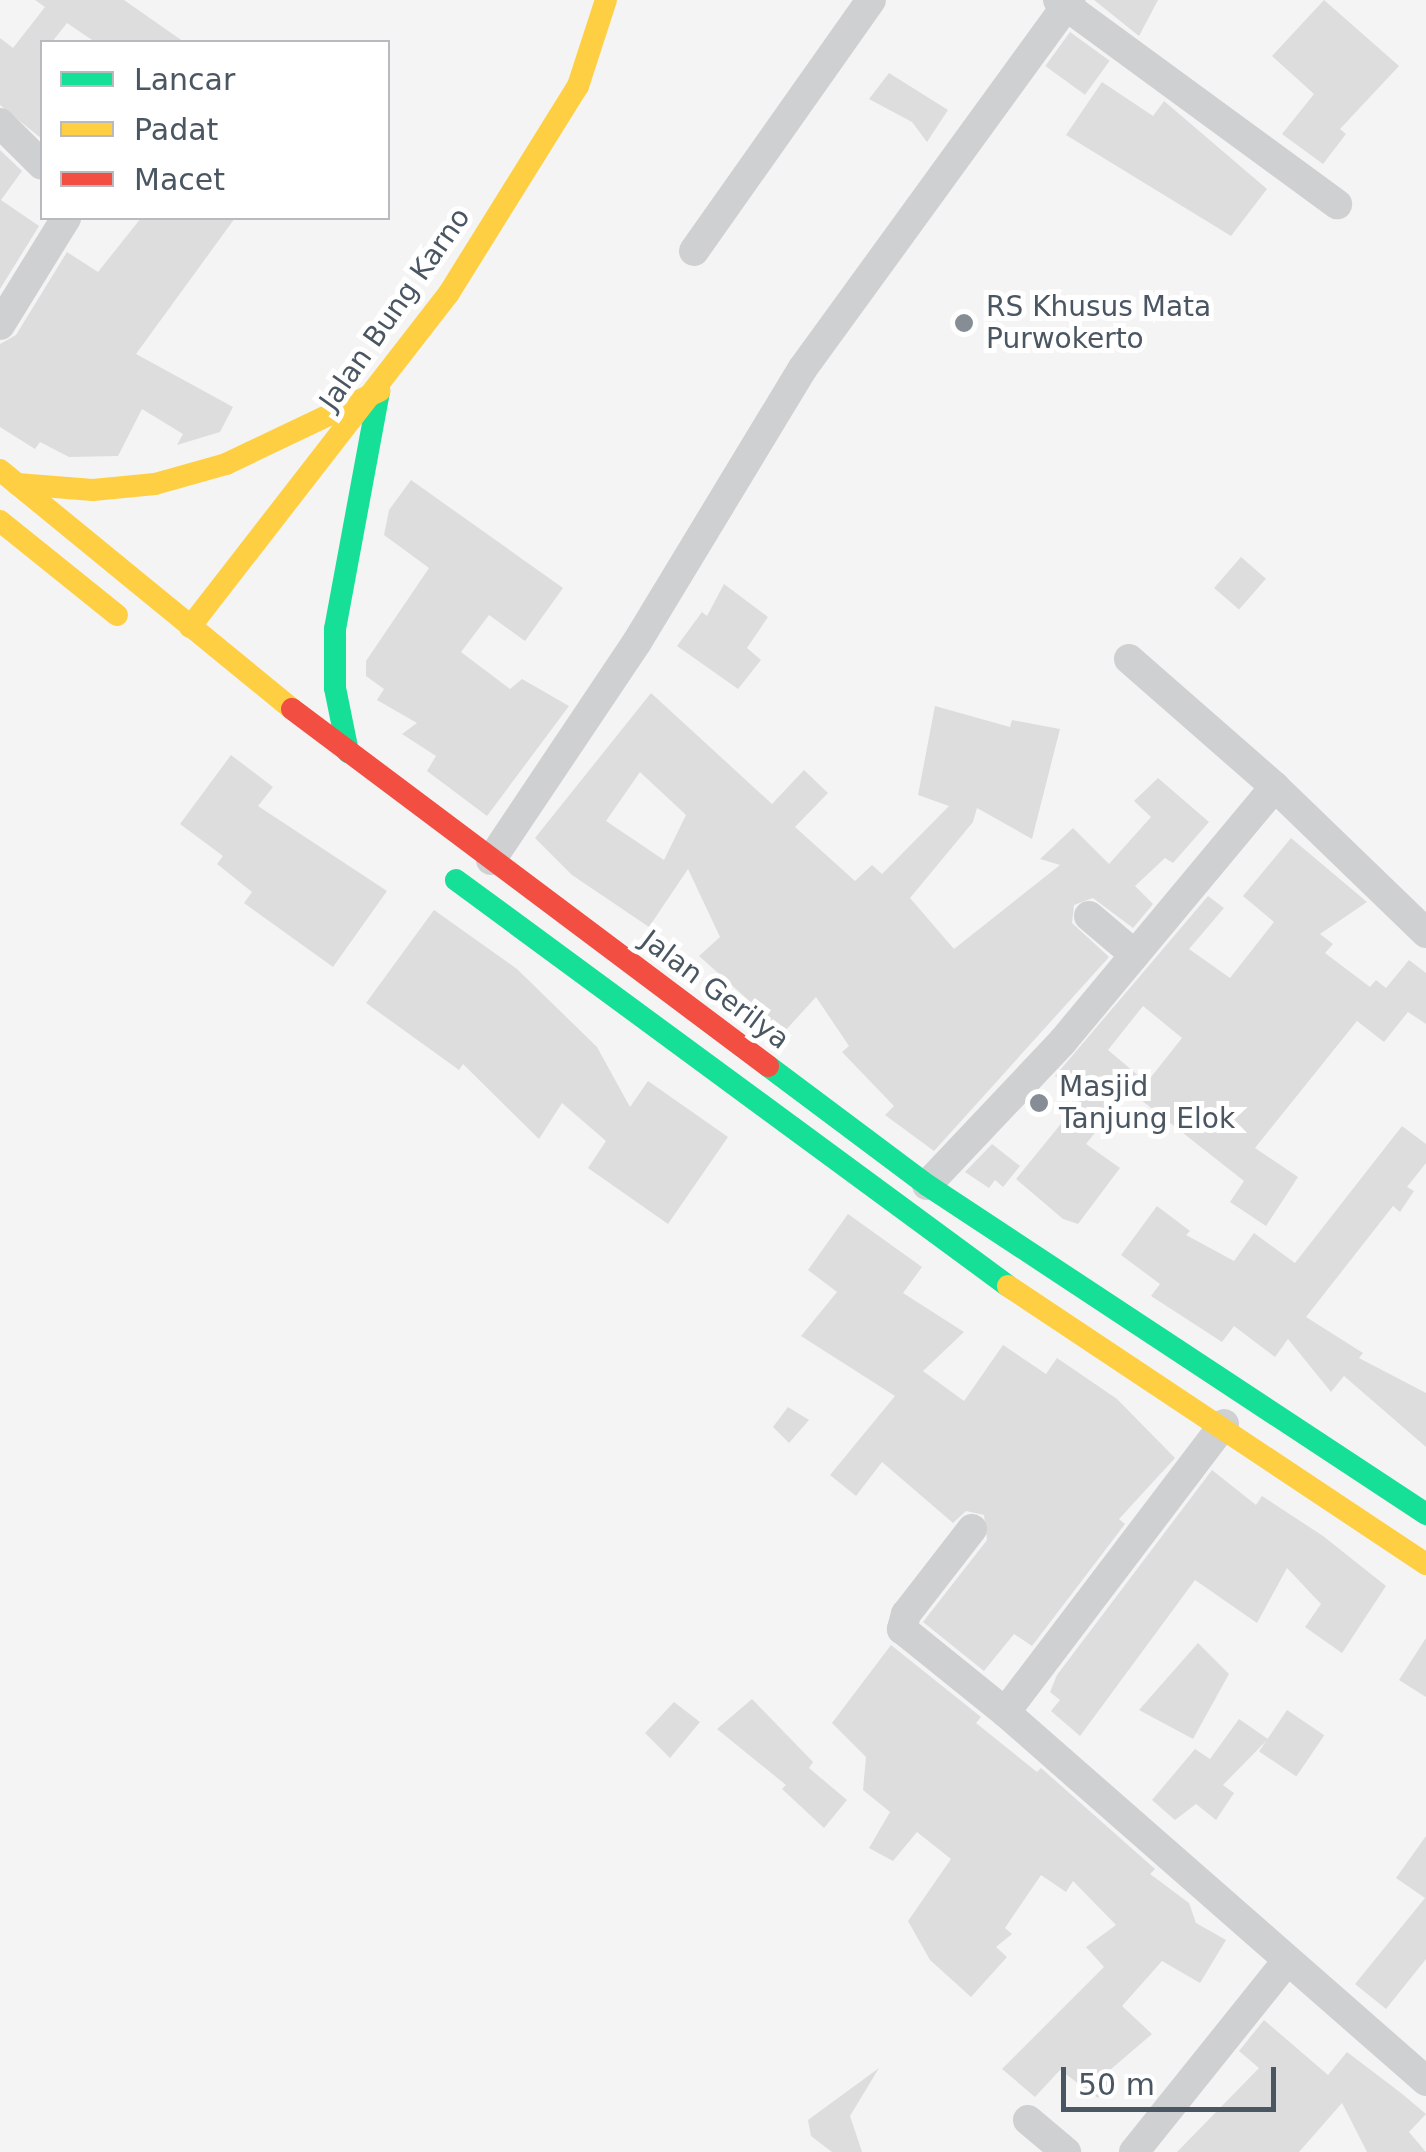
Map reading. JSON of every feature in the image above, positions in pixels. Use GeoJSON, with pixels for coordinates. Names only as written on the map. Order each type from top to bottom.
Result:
{"type":"FeatureCollection","features":[{"type":"Feature","properties":{"kind":"main road","name":"Jalan Bung Karno"},"geometry":{"type":"LineString","coordinates":[[190,627],[379,390],[449,293],[578,86],[606,0]]}},
{"type":"Feature","properties":{"kind":"main road"},"geometry":{"type":"LineString","coordinates":[[9,477],[93,490],[155,484],[226,464],[379,390]]}},
{"type":"Feature","properties":{"kind":"main road"},"geometry":{"type":"LineString","coordinates":[[348,752],[334,688],[335,628],[379,390]]}},
{"type":"Feature","properties":{"kind":"main road","name":"Jalan Gerilya"},"geometry":{"type":"LineString","coordinates":[[9,477],[190,627],[296,724],[348,752],[927,1185],[1426,1514]]}},
{"type":"Feature","properties":{"kind":"main road"},"geometry":{"type":"LineString","coordinates":[[0,521],[140,633]]}},
{"type":"Feature","properties":{"kind":"main road"},"geometry":{"type":"LineString","coordinates":[[442,869],[857,1180],[1219,1432],[1426,1564]]}},
{"type":"Feature","properties":{"kind":"street"},"geometry":{"type":"LineString","coordinates":[[694,250],[871,0]]}},
{"type":"Feature","properties":{"kind":"street"},"geometry":{"type":"LineString","coordinates":[[492,860],[637,642],[803,368],[1065,2],[1336,204]]}},
{"type":"Feature","properties":{"kind":"street"},"geometry":{"type":"LineString","coordinates":[[0,123],[40,164]]}},
{"type":"Feature","properties":{"kind":"street"},"geometry":{"type":"LineString","coordinates":[[0,325],[65,220]]}},
{"type":"Feature","properties":{"kind":"street"},"geometry":{"type":"LineString","coordinates":[[1129,659],[1274,787],[1426,933]]}},
{"type":"Feature","properties":{"kind":"street"},"geometry":{"type":"LineString","coordinates":[[927,1185],[1135,955],[1274,787]]}},
{"type":"Feature","properties":{"kind":"street"},"geometry":{"type":"LineString","coordinates":[[1089,916],[1135,955]]}},
{"type":"Feature","properties":{"kind":"street"},"geometry":{"type":"LineString","coordinates":[[1005,1712],[1219,1432],[1244,1392]]}},
{"type":"Feature","properties":{"kind":"street"},"geometry":{"type":"LineString","coordinates":[[972,1529],[906,1614],[902,1629],[1005,1712],[1426,2081]]}},
{"type":"Feature","properties":{"kind":"street"},"geometry":{"type":"LineString","coordinates":[[1134,2152],[1286,1962]]}},
{"type":"Feature","properties":{"kind":"street"},"geometry":{"type":"LineString","coordinates":[[1028,2120],[1066,2152]]}},
{"type":"Feature","properties":{"kind":"building"},"geometry":{"type":"Polygon","coordinates":[[[35,0],[124,0],[181,40],[92,40],[67,23],[54,40],[40,40],[40,137],[0,105],[0,38],[13,48],[45,7],[35,0]]]}},
{"type":"Feature","properties":{"kind":"building"},"geometry":{"type":"Polygon","coordinates":[[[1094,0],[1158,0],[1139,36],[1094,0]]]}},
{"type":"Feature","properties":{"kind":"building"},"geometry":{"type":"Polygon","coordinates":[[[1324,0],[1399,66],[1340,129],[1346,134],[1323,164],[1282,134],[1314,94],[1272,56],[1324,0]]]}},
{"type":"Feature","properties":{"kind":"building"},"geometry":{"type":"Polygon","coordinates":[[[1070,32],[1110,61],[1085,95],[1045,66],[1070,32]]]}},
{"type":"Feature","properties":{"kind":"building"},"geometry":{"type":"Polygon","coordinates":[[[889,73],[948,110],[927,142],[912,122],[869,99],[889,73]]]}},
{"type":"Feature","properties":{"kind":"building"},"geometry":{"type":"Polygon","coordinates":[[[1102,82],[1153,116],[1164,101],[1267,189],[1231,236],[1066,135],[1102,82]]]}},
{"type":"Feature","properties":{"kind":"building"},"geometry":{"type":"Polygon","coordinates":[[[0,150],[22,171],[1,200],[39,226],[0,289],[0,150]]]}},
{"type":"Feature","properties":{"kind":"building"},"geometry":{"type":"Polygon","coordinates":[[[139,220],[234,220],[136,354],[233,407],[220,432],[177,445],[183,434],[142,409],[118,456],[69,457],[40,442],[35,449],[0,427],[0,344],[16,335],[67,252],[98,272],[139,220]]]}},
{"type":"Feature","properties":{"kind":"building"},"geometry":{"type":"Polygon","coordinates":[[[411,480],[563,588],[525,641],[489,615],[461,652],[510,689],[522,679],[569,706],[487,816],[427,771],[436,756],[402,734],[417,723],[377,700],[384,689],[366,676],[366,661],[429,568],[384,535],[389,510],[411,480]]]}},
{"type":"Feature","properties":{"kind":"building"},"geometry":{"type":"Polygon","coordinates":[[[1241,557],[1266,579],[1239,610],[1214,588],[1241,557]]]}},
{"type":"Feature","properties":{"kind":"building"},"geometry":{"type":"Polygon","coordinates":[[[724,584],[768,617],[747,648],[761,660],[738,689],[677,646],[702,612],[707,616],[724,584]]]}},
{"type":"Feature","properties":{"kind":"building"},"geometry":{"type":"Polygon","coordinates":[[[651,693],[772,804],[804,770],[828,793],[795,827],[855,881],[872,865],[882,874],[949,806],[918,795],[935,706],[1010,727],[1012,720],[1060,729],[1032,839],[977,808],[973,822],[910,898],[954,949],[1060,865],[1040,859],[1073,828],[1109,864],[1151,817],[1134,801],[1158,778],[1209,822],[1173,863],[1165,858],[1135,886],[1153,904],[1133,928],[1093,898],[1074,905],[1072,923],[1109,957],[934,1151],[885,1115],[894,1106],[842,1052],[849,1046],[816,997],[784,1032],[699,956],[720,937],[688,869],[649,927],[572,875],[535,838],[651,693]],[[640,772],[606,821],[664,860],[686,815],[640,772]]]}},
{"type":"Feature","properties":{"kind":"building"},"geometry":{"type":"Polygon","coordinates":[[[231,755],[273,787],[258,806],[387,891],[333,967],[244,903],[252,892],[217,864],[223,856],[180,824],[231,755]]]}},
{"type":"Feature","properties":{"kind":"building"},"geometry":{"type":"Polygon","coordinates":[[[1291,838],[1367,902],[1320,934],[1333,944],[1325,953],[1370,987],[1376,980],[1386,988],[1409,960],[1426,973],[1426,1024],[1408,1012],[1384,1042],[1357,1021],[1255,1148],[1298,1177],[1266,1226],[1230,1202],[1244,1181],[1136,1096],[1182,1038],[1143,1006],[1108,1050],[1140,1077],[1086,1144],[1120,1168],[1078,1224],[1063,1219],[1016,1179],[1082,1098],[1055,1076],[1208,896],[1224,908],[1189,949],[1230,978],[1274,922],[1243,896],[1291,838]]]}},
{"type":"Feature","properties":{"kind":"building"},"geometry":{"type":"Polygon","coordinates":[[[434,910],[517,969],[597,1047],[630,1107],[648,1081],[728,1137],[668,1224],[588,1168],[606,1141],[562,1103],[539,1139],[463,1064],[459,1070],[366,1003],[434,910]]]}},
{"type":"Feature","properties":{"kind":"building"},"geometry":{"type":"Polygon","coordinates":[[[1402,1126],[1426,1144],[1426,1163],[1407,1187],[1414,1191],[1400,1212],[1393,1206],[1306,1317],[1363,1353],[1359,1358],[1426,1393],[1426,1447],[1344,1376],[1331,1392],[1288,1339],[1275,1357],[1234,1326],[1222,1342],[1151,1296],[1160,1284],[1121,1255],[1157,1206],[1190,1231],[1186,1235],[1234,1261],[1254,1233],[1295,1263],[1402,1126]]]}},
{"type":"Feature","properties":{"kind":"building"},"geometry":{"type":"Polygon","coordinates":[[[992,1144],[1020,1166],[1003,1187],[995,1180],[989,1188],[965,1172],[992,1144]]]}},
{"type":"Feature","properties":{"kind":"building"},"geometry":{"type":"Polygon","coordinates":[[[848,1214],[922,1267],[903,1293],[964,1332],[923,1371],[964,1401],[1003,1345],[1046,1374],[1057,1358],[1117,1399],[1175,1458],[1119,1519],[1125,1524],[1032,1646],[1014,1634],[984,1671],[923,1622],[987,1540],[984,1515],[966,1511],[953,1523],[882,1462],[856,1496],[830,1475],[895,1396],[801,1336],[837,1292],[808,1270],[848,1214]]]}},
{"type":"Feature","properties":{"kind":"building"},"geometry":{"type":"Polygon","coordinates":[[[788,1407],[809,1420],[789,1443],[773,1427],[788,1407]]]}},
{"type":"Feature","properties":{"kind":"building"},"geometry":{"type":"Polygon","coordinates":[[[1212,1470],[1256,1505],[1262,1496],[1323,1536],[1386,1586],[1342,1653],[1305,1627],[1321,1604],[1287,1568],[1257,1623],[1195,1580],[1080,1736],[1051,1711],[1060,1700],[1050,1692],[1057,1675],[1212,1470]]]}},
{"type":"Feature","properties":{"kind":"building"},"geometry":{"type":"Polygon","coordinates":[[[1426,1638],[1426,1697],[1399,1680],[1426,1638]]]}},
{"type":"Feature","properties":{"kind":"building"},"geometry":{"type":"Polygon","coordinates":[[[1198,1643],[1229,1674],[1193,1739],[1139,1710],[1198,1643]]]}},
{"type":"Feature","properties":{"kind":"building"},"geometry":{"type":"Polygon","coordinates":[[[891,1645],[981,1717],[976,1723],[1037,1772],[1041,1768],[1155,1869],[1150,1874],[1189,1903],[1196,1923],[1226,1940],[1200,1983],[1162,1961],[1122,2006],[1152,2034],[1110,2070],[1116,2075],[1098,2098],[1060,2070],[1035,2097],[1002,2069],[1104,1967],[1086,1947],[1116,1925],[1073,1881],[1066,1892],[1041,1875],[1005,1928],[1012,1934],[996,1947],[1007,1957],[971,1997],[930,1960],[908,1921],[951,1859],[917,1832],[893,1861],[869,1848],[890,1812],[863,1790],[866,1757],[832,1723],[891,1645]]]}},
{"type":"Feature","properties":{"kind":"building"},"geometry":{"type":"Polygon","coordinates":[[[752,1699],[813,1762],[809,1768],[847,1800],[824,1828],[782,1789],[786,1785],[717,1729],[752,1699]]]}},
{"type":"Feature","properties":{"kind":"building"},"geometry":{"type":"Polygon","coordinates":[[[674,1702],[700,1722],[670,1758],[645,1733],[674,1702]]]}},
{"type":"Feature","properties":{"kind":"building"},"geometry":{"type":"Polygon","coordinates":[[[1287,1710],[1324,1735],[1296,1777],[1259,1751],[1287,1710]]]}},
{"type":"Feature","properties":{"kind":"building"},"geometry":{"type":"Polygon","coordinates":[[[1239,1719],[1268,1739],[1223,1785],[1234,1793],[1216,1820],[1196,1804],[1175,1820],[1152,1800],[1195,1749],[1210,1759],[1239,1719]]]}},
{"type":"Feature","properties":{"kind":"building"},"geometry":{"type":"Polygon","coordinates":[[[1426,1836],[1426,1959],[1386,2009],[1355,1984],[1425,1898],[1396,1878],[1426,1836]]]}},
{"type":"Feature","properties":{"kind":"building"},"geometry":{"type":"Polygon","coordinates":[[[1264,2020],[1328,2075],[1347,2052],[1401,2093],[1426,2114],[1409,2132],[1426,2152],[1367,2152],[1342,2103],[1299,2152],[1177,2152],[1259,2068],[1239,2051],[1264,2020]]]}},
{"type":"Feature","properties":{"kind":"building"},"geometry":{"type":"Polygon","coordinates":[[[879,2068],[850,2116],[862,2152],[832,2152],[811,2136],[808,2120],[879,2068]]]}},
{"type":"Feature","properties":{"kind":"traffic: fast"},"geometry":{"type":"LineString","coordinates":[[348,752],[335,688],[335,629],[379,391]]}},
{"type":"Feature","properties":{"kind":"traffic: fast"},"geometry":{"type":"LineString","coordinates":[[456,880],[1008,1286]]}},
{"type":"Feature","properties":{"kind":"traffic: fast"},"geometry":{"type":"LineString","coordinates":[[768,1066],[927,1185],[1426,1514]]}},
{"type":"Feature","properties":{"kind":"traffic: slow"},"geometry":{"type":"LineString","coordinates":[[190,627],[449,293],[578,86],[606,0]]}},
{"type":"Feature","properties":{"kind":"traffic: slow"},"geometry":{"type":"LineString","coordinates":[[17,484],[93,490],[155,484],[226,464],[379,391]]}},
{"type":"Feature","properties":{"kind":"traffic: slow"},"geometry":{"type":"LineString","coordinates":[[0,470],[292,709]]}},
{"type":"Feature","properties":{"kind":"traffic: slow"},"geometry":{"type":"LineString","coordinates":[[0,521],[117,615]]}},
{"type":"Feature","properties":{"kind":"traffic: slow"},"geometry":{"type":"LineString","coordinates":[[1008,1286],[1426,1564]]}},
{"type":"Feature","properties":{"kind":"traffic: jam"},"geometry":{"type":"LineString","coordinates":[[292,709],[768,1066]]}},
{"type":"Feature","properties":{"kind":"place","name":"RS Khusus Mata Purwokerto"},"geometry":{"type":"Point","coordinates":[964,323]}},
{"type":"Feature","properties":{"kind":"place","name":"Masjid Tanjung Elok"},"geometry":{"type":"Point","coordinates":[1039,1103]}}]}
